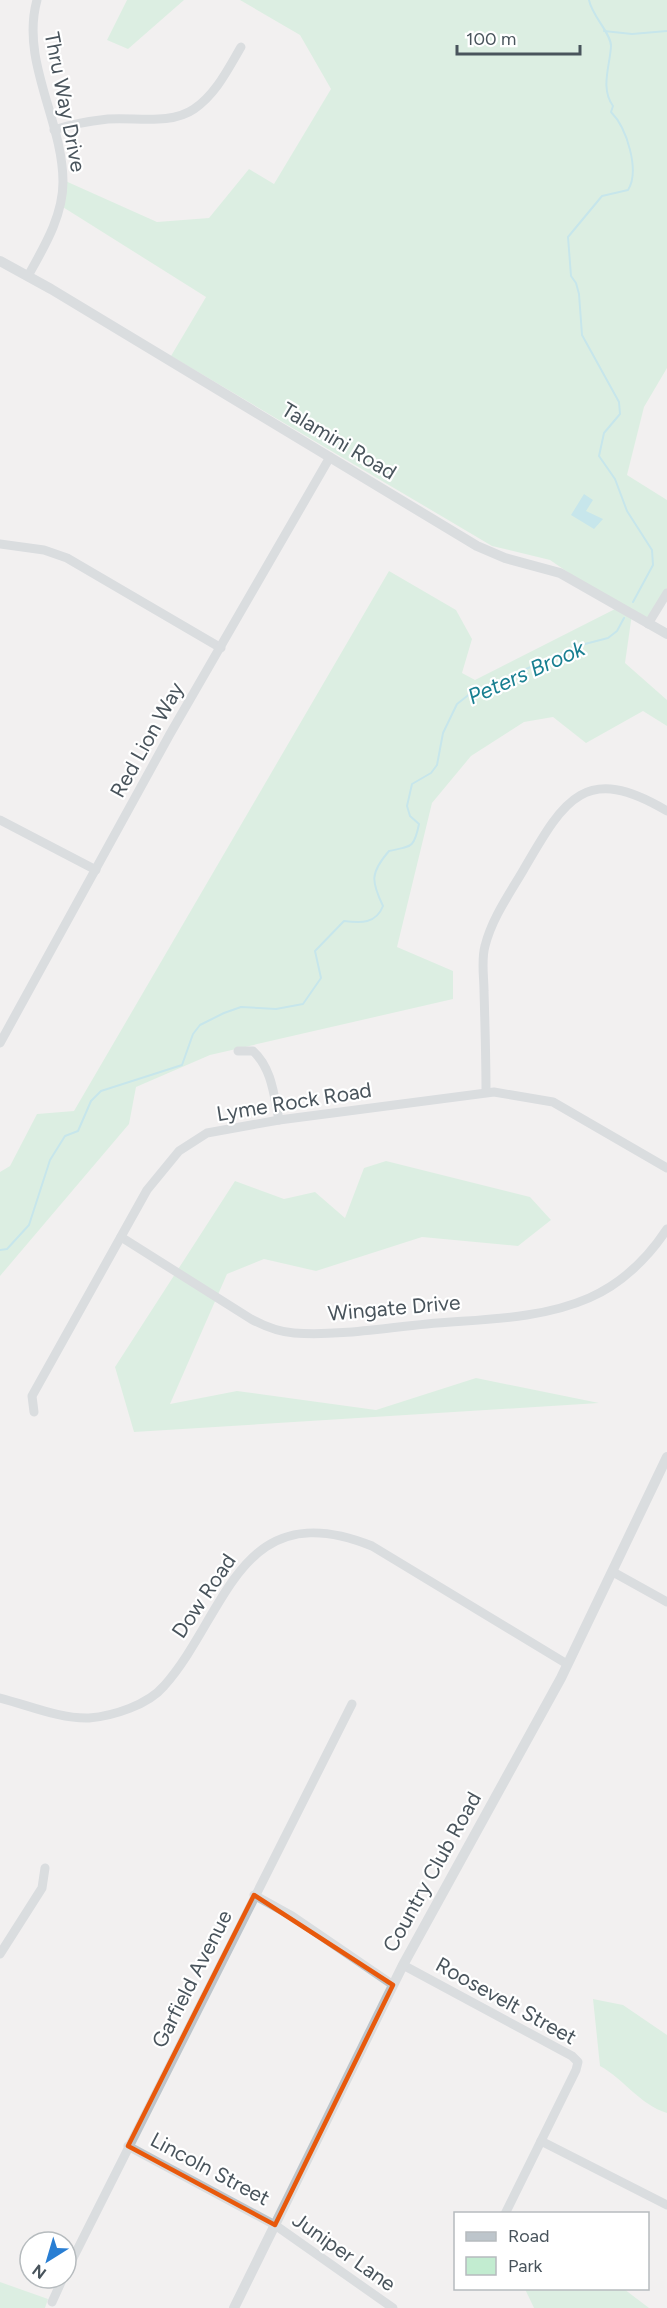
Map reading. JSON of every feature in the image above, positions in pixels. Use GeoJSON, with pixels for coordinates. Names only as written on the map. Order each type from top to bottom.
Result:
{"type":"FeatureCollection","features":[{"type":"Feature","properties":{"kind":"street","name":"Thru Way Drive"},"geometry":{"type":"LineString","coordinates":[[28,276],[50,236],[58,213],[63,183],[54,130],[33,37],[37,0]]}},
{"type":"Feature","properties":{"kind":"street"},"geometry":{"type":"LineString","coordinates":[[54,130],[110,119],[182,115],[194,109],[210,94],[241,47]]}},
{"type":"Feature","properties":{"kind":"street","name":"Talamini Road"},"geometry":{"type":"LineString","coordinates":[[0,261],[477,546],[505,558],[560,573],[667,634]]}},
{"type":"Feature","properties":{"kind":"street","name":"Red Lion Way"},"geometry":{"type":"LineString","coordinates":[[0,1043],[220,648],[330,457]]}},
{"type":"Feature","properties":{"kind":"street"},"geometry":{"type":"LineString","coordinates":[[0,544],[44,550],[67,558],[220,648]]}},
{"type":"Feature","properties":{"kind":"street"},"geometry":{"type":"LineString","coordinates":[[648,624],[667,593]]}},
{"type":"Feature","properties":{"kind":"street"},"geometry":{"type":"LineString","coordinates":[[486,1092],[484,946],[495,919],[550,825],[570,801],[596,790],[609,788],[632,792],[667,811]]}},
{"type":"Feature","properties":{"kind":"street"},"geometry":{"type":"LineString","coordinates":[[0,820],[96,870]]}},
{"type":"Feature","properties":{"kind":"street"},"geometry":{"type":"LineString","coordinates":[[237,1051],[253,1051],[263,1059],[279,1120]]}},
{"type":"Feature","properties":{"kind":"street","name":"Lyme Rock Road"},"geometry":{"type":"LineString","coordinates":[[34,1412],[32,1396],[147,1190],[178,1150],[207,1133],[279,1120],[486,1092],[530,1096],[553,1102],[667,1168]]}},
{"type":"Feature","properties":{"kind":"street","name":"Wingate Drive"},"geometry":{"type":"LineString","coordinates":[[121,1237],[251,1319],[266,1327],[294,1333],[360,1330],[539,1314],[588,1299],[604,1290],[633,1270],[667,1229]]}},
{"type":"Feature","properties":{"kind":"street","name":"Country Club Road"},"geometry":{"type":"LineString","coordinates":[[234,2308],[403,1965],[567,1664],[667,1457]]}},
{"type":"Feature","properties":{"kind":"street","name":"Dow Road"},"geometry":{"type":"LineString","coordinates":[[0,1698],[58,1714],[90,1718],[120,1711],[153,1696],[164,1686],[185,1656],[238,1571],[268,1546],[281,1540],[310,1533],[350,1537],[372,1546],[567,1664]]}},
{"type":"Feature","properties":{"kind":"street"},"geometry":{"type":"LineString","coordinates":[[613,1572],[667,1602]]}},
{"type":"Feature","properties":{"kind":"street","name":"Garfield Avenue"},"geometry":{"type":"LineString","coordinates":[[78,2248],[352,1704]]}},
{"type":"Feature","properties":{"kind":"street"},"geometry":{"type":"LineString","coordinates":[[0,1954],[42,1888],[45,1868]]}},
{"type":"Feature","properties":{"kind":"street"},"geometry":{"type":"LineString","coordinates":[[254,1895],[292,1916],[393,1985]]}},
{"type":"Feature","properties":{"kind":"street","name":"Roosevelt Street"},"geometry":{"type":"LineString","coordinates":[[403,1965],[578,2062],[541,2141]]}},
{"type":"Feature","properties":{"kind":"street"},"geometry":{"type":"LineString","coordinates":[[506,2212],[541,2141],[667,2205]]}},
{"type":"Feature","properties":{"kind":"street","name":"Lincoln Street"},"geometry":{"type":"LineString","coordinates":[[128,2146],[275,2225]]}},
{"type":"Feature","properties":{"kind":"street","name":"Juniper Lane"},"geometry":{"type":"LineString","coordinates":[[275,2225],[393,2308]]}},
{"type":"Feature","properties":{"kind":"street"},"geometry":{"type":"LineString","coordinates":[[52,2302],[58,2290]]}},
{"type":"Feature","properties":{"kind":"highlighted area"},"geometry":{"type":"Polygon","coordinates":[[[254,1895],[393,1985],[275,2225],[128,2146],[254,1895]]]}},
{"type":"Feature","properties":{"kind":"green space"},"geometry":{"type":"Polygon","coordinates":[[[127,0],[184,0],[128,49],[107,40],[127,0]]]}},
{"type":"Feature","properties":{"kind":"green space"},"geometry":{"type":"Polygon","coordinates":[[[240,0],[667,0],[667,368],[644,407],[627,475],[667,500],[667,594],[650,625],[632,614],[625,663],[667,700],[667,726],[643,711],[586,743],[553,717],[524,722],[471,756],[432,803],[397,947],[453,971],[453,999],[210,1055],[136,1087],[129,1124],[0,1276],[0,1172],[10,1166],[37,1114],[74,1111],[389,571],[456,610],[472,639],[462,673],[475,680],[619,607],[550,560],[492,546],[171,356],[206,297],[58,204],[61,179],[157,222],[209,218],[249,169],[274,184],[331,89],[300,35],[240,0]]]}},
{"type":"Feature","properties":{"kind":"green space"},"geometry":{"type":"Polygon","coordinates":[[[386,1161],[530,1197],[551,1220],[518,1246],[422,1237],[316,1271],[264,1259],[227,1274],[170,1404],[237,1391],[376,1410],[476,1378],[599,1403],[134,1432],[115,1367],[235,1181],[284,1199],[315,1192],[345,1218],[364,1168],[386,1161]]]}},
{"type":"Feature","properties":{"kind":"green space"},"geometry":{"type":"Polygon","coordinates":[[[593,1999],[623,2005],[667,2035],[667,2113],[640,2098],[600,2066],[593,1999]]]}},
{"type":"Feature","properties":{"kind":"green space"},"geometry":{"type":"Polygon","coordinates":[[[0,2282],[48,2299],[45,2308],[0,2308],[0,2282]]]}},
{"type":"Feature","properties":{"kind":"green space"},"geometry":{"type":"Polygon","coordinates":[[[525,2290],[625,2290],[649,2308],[534,2308],[525,2290]]]}},
{"type":"Feature","properties":{"kind":"water"},"geometry":{"type":"Polygon","coordinates":[[[584,494],[593,500],[586,511],[603,519],[594,529],[571,515],[584,494]]]}},
{"type":"Feature","properties":{"kind":"waterway","name":"Peters Brook"},"geometry":{"type":"LineString","coordinates":[[589,0],[610,41],[607,92],[613,106],[611,112],[627,139],[633,172],[628,190],[602,196],[568,237],[571,276],[579,294],[582,335],[619,402],[620,414],[604,433],[599,456],[615,479],[627,511],[652,550],[653,565],[633,602]]}},
{"type":"Feature","properties":{"kind":"waterway"},"geometry":{"type":"LineString","coordinates":[[604,31],[632,34],[667,31]]}},
{"type":"Feature","properties":{"kind":"waterway","name":"Peters Brook"},"geometry":{"type":"LineString","coordinates":[[0,1250],[7,1249],[29,1225],[50,1160],[65,1136],[78,1131],[91,1101],[101,1091],[182,1065],[193,1034],[200,1025],[224,1013],[241,1007],[276,1009],[303,1004],[321,978],[315,951],[344,921],[367,921],[380,912],[383,906],[376,890],[374,877],[378,865],[389,851],[407,847],[415,838],[419,824],[410,816],[407,806],[412,784],[431,773],[437,765],[443,733],[457,704],[471,693],[581,645],[608,638],[617,631],[624,618]]}}]}
